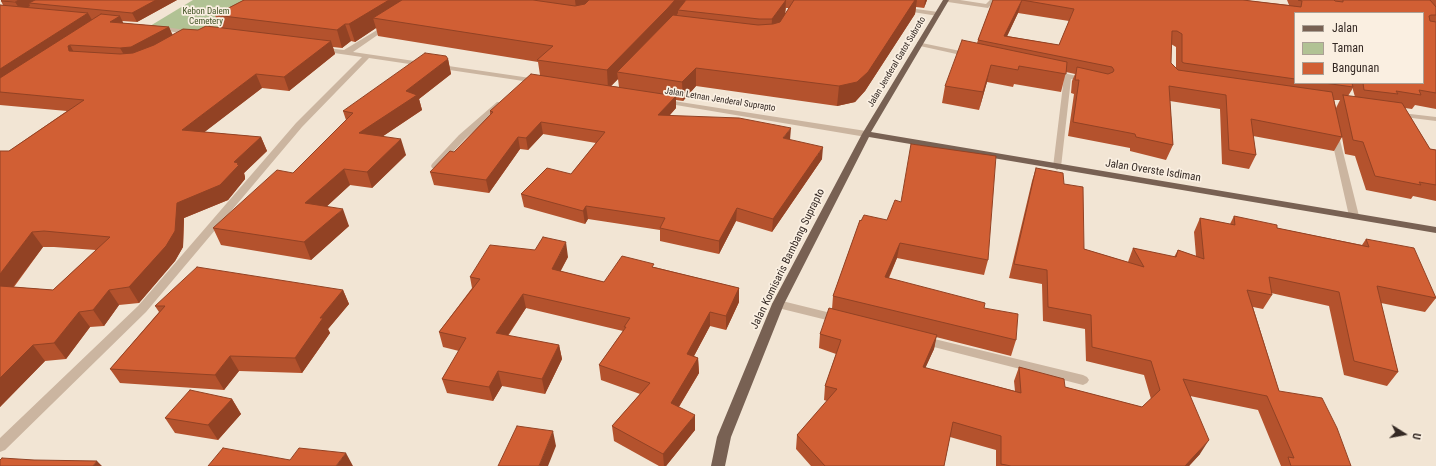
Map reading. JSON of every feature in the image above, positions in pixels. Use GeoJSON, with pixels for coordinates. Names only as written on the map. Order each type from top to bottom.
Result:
{"type":"FeatureCollection","features":[{"type":"Feature","properties":{"kind":"main road","name":"Jalan Jenderal Gatot Subroto"},"geometry":{"type":"LineString","coordinates":[[866,134],[947,0]]}},
{"type":"Feature","properties":{"kind":"main road","name":"Jalan Overste Isdiman"},"geometry":{"type":"LineString","coordinates":[[866,134],[1436,230]]}},
{"type":"Feature","properties":{"kind":"main road","name":"Jalan Komisaris Bambang Suprapto"},"geometry":{"type":"LineString","coordinates":[[718,466],[724,437],[778,304],[866,134]]}},
{"type":"Feature","properties":{"kind":"street"},"geometry":{"type":"LineString","coordinates":[[947,0],[988,6],[993,0]]}},
{"type":"Feature","properties":{"kind":"street"},"geometry":{"type":"LineString","coordinates":[[898,8],[938,14]]}},
{"type":"Feature","properties":{"kind":"street"},"geometry":{"type":"LineString","coordinates":[[347,52],[394,22]]}},
{"type":"Feature","properties":{"kind":"street"},"geometry":{"type":"LineString","coordinates":[[149,27],[199,34],[183,41]]}},
{"type":"Feature","properties":{"kind":"street"},"geometry":{"type":"LineString","coordinates":[[920,44],[974,56]]}},
{"type":"Feature","properties":{"kind":"street"},"geometry":{"type":"LineString","coordinates":[[310,48],[368,55],[542,82]]}},
{"type":"Feature","properties":{"kind":"street"},"geometry":{"type":"LineString","coordinates":[[0,446],[142,309],[299,125],[368,55]]}},
{"type":"Feature","properties":{"kind":"street"},"geometry":{"type":"LineString","coordinates":[[1044,71],[1096,82]]}},
{"type":"Feature","properties":{"kind":"street"},"geometry":{"type":"LineString","coordinates":[[1057,167],[1068,76]]}},
{"type":"Feature","properties":{"kind":"street"},"geometry":{"type":"LineString","coordinates":[[517,89],[526,80]]}},
{"type":"Feature","properties":{"kind":"street"},"geometry":{"type":"LineString","coordinates":[[434,166],[462,137],[507,99]]}},
{"type":"Feature","properties":{"kind":"street","name":"Jalan Letnan Jenderal Suprapto"},"geometry":{"type":"LineString","coordinates":[[657,100],[866,134]]}},
{"type":"Feature","properties":{"kind":"street"},"geometry":{"type":"LineString","coordinates":[[1390,113],[1436,119]]}},
{"type":"Feature","properties":{"kind":"street"},"geometry":{"type":"LineString","coordinates":[[1332,119],[1354,216]]}},
{"type":"Feature","properties":{"kind":"street"},"geometry":{"type":"LineString","coordinates":[[778,304],[847,322]]}},
{"type":"Feature","properties":{"kind":"street"},"geometry":{"type":"LineString","coordinates":[[908,337],[1083,380]]}},
{"type":"Feature","properties":{"kind":"green space","name":"Kebon Dalem Cemetery"},"geometry":{"type":"Polygon","coordinates":[[[193,0],[271,0],[211,35],[150,26],[193,0]]]}},
{"type":"Feature","properties":{"kind":"building"},"geometry":{"type":"Polygon","coordinates":[[[19,0],[15,2],[1,1],[19,0]]]}},
{"type":"Feature","properties":{"kind":"building"},"geometry":{"type":"Polygon","coordinates":[[[35,0],[156,0],[132,13],[29,3],[35,0]]]}},
{"type":"Feature","properties":{"kind":"building"},"geometry":{"type":"Polygon","coordinates":[[[244,0],[389,0],[337,30],[215,15],[244,0]]]}},
{"type":"Feature","properties":{"kind":"building"},"geometry":{"type":"Polygon","coordinates":[[[402,0],[533,0],[575,6],[585,4],[589,0],[675,0],[607,70],[537,60],[553,46],[373,18],[402,0]]]}},
{"type":"Feature","properties":{"kind":"building"},"geometry":{"type":"Polygon","coordinates":[[[686,0],[786,0],[772,19],[759,19],[678,10],[686,0]]]}},
{"type":"Feature","properties":{"kind":"building"},"geometry":{"type":"Polygon","coordinates":[[[794,0],[915,0],[868,72],[857,82],[839,86],[696,68],[682,82],[617,72],[673,15],[758,25],[773,24],[780,22],[794,0]]]}},
{"type":"Feature","properties":{"kind":"building"},"geometry":{"type":"Polygon","coordinates":[[[993,0],[1022,0],[1243,0],[1301,7],[1302,1],[1298,0],[1334,0],[1343,2],[1343,0],[1430,0],[1436,7],[1436,15],[1429,16],[1430,21],[1436,22],[1436,93],[1419,90],[1421,95],[1396,91],[1398,94],[1364,90],[1363,84],[1424,84],[1424,12],[1294,12],[1294,79],[1184,63],[1182,62],[1182,34],[1177,31],[1172,31],[1171,63],[1178,70],[1332,92],[1342,137],[1251,119],[1256,155],[1229,150],[1226,95],[1169,86],[1173,145],[1136,137],[1135,134],[1073,122],[1079,80],[1075,80],[1077,67],[1108,74],[1113,72],[1114,70],[1112,67],[978,40],[993,0]],[[1022,0],[1004,36],[1059,45],[1074,9],[1022,0]]]}},
{"type":"Feature","properties":{"kind":"building"},"geometry":{"type":"Polygon","coordinates":[[[0,5],[88,13],[0,69],[0,5]]]}},
{"type":"Feature","properties":{"kind":"building"},"geometry":{"type":"Polygon","coordinates":[[[101,14],[120,16],[110,22],[169,27],[131,47],[120,48],[70,45],[68,46],[69,51],[120,54],[133,53],[154,45],[183,29],[198,30],[206,26],[331,41],[284,77],[256,74],[182,130],[261,137],[234,162],[239,163],[237,164],[239,165],[220,185],[177,203],[175,231],[166,246],[129,287],[109,290],[93,310],[79,312],[54,343],[33,345],[0,378],[0,286],[53,290],[110,237],[44,231],[32,232],[0,274],[0,151],[9,151],[84,100],[0,92],[0,78],[101,14]]]}},
{"type":"Feature","properties":{"kind":"building"},"geometry":{"type":"Polygon","coordinates":[[[962,40],[1067,62],[1066,74],[1019,66],[1018,70],[991,65],[983,92],[945,86],[962,40]]]}},
{"type":"Feature","properties":{"kind":"building"},"geometry":{"type":"Polygon","coordinates":[[[425,53],[446,56],[448,59],[406,91],[417,95],[359,133],[401,139],[367,172],[344,169],[305,203],[343,209],[304,242],[213,228],[277,170],[293,173],[353,113],[343,111],[425,53]]]}},
{"type":"Feature","properties":{"kind":"building"},"geometry":{"type":"Polygon","coordinates":[[[531,74],[676,96],[658,115],[739,118],[791,128],[783,138],[823,147],[773,219],[737,208],[719,241],[660,228],[665,218],[586,206],[583,211],[521,194],[547,168],[571,174],[605,132],[541,122],[526,138],[518,137],[486,180],[430,172],[450,151],[454,152],[493,112],[490,111],[531,74]]]}},
{"type":"Feature","properties":{"kind":"building"},"geometry":{"type":"Polygon","coordinates":[[[1331,84],[1352,84],[1353,87],[1331,84]]]}},
{"type":"Feature","properties":{"kind":"building"},"geometry":{"type":"Polygon","coordinates":[[[1343,95],[1402,103],[1430,149],[1436,150],[1436,185],[1419,182],[1421,185],[1375,176],[1363,142],[1353,140],[1343,95]]]}},
{"type":"Feature","properties":{"kind":"building"},"geometry":{"type":"Polygon","coordinates":[[[911,144],[996,156],[988,260],[900,243],[885,277],[985,303],[984,308],[1018,314],[1016,340],[833,296],[860,220],[861,221],[864,215],[887,220],[895,200],[901,202],[911,144]]]}},
{"type":"Feature","properties":{"kind":"building"},"geometry":{"type":"Polygon","coordinates":[[[1036,168],[1063,173],[1064,184],[1083,187],[1084,249],[1144,267],[1133,248],[1176,257],[1178,250],[1204,259],[1200,218],[1235,225],[1234,216],[1277,225],[1277,228],[1369,247],[1366,239],[1414,248],[1436,298],[1377,286],[1398,372],[1354,361],[1339,292],[1269,277],[1272,295],[1247,290],[1279,391],[1322,398],[1337,428],[1351,466],[1291,466],[1288,457],[1294,458],[1267,396],[1183,379],[1209,440],[1185,466],[1011,466],[1001,464],[1001,436],[953,422],[944,466],[825,466],[797,435],[837,389],[825,386],[841,340],[820,334],[829,308],[937,335],[923,367],[1021,393],[1019,367],[1064,379],[1065,387],[1142,407],[1160,390],[1151,361],[1092,347],[1091,315],[1048,307],[1047,270],[1014,264],[1036,168]]]}},
{"type":"Feature","properties":{"kind":"building"},"geometry":{"type":"Polygon","coordinates":[[[543,237],[566,242],[552,269],[604,282],[622,256],[654,264],[652,267],[739,288],[726,316],[710,312],[687,354],[698,358],[671,403],[695,415],[663,454],[612,426],[650,383],[599,365],[626,327],[624,327],[630,318],[523,294],[496,333],[559,345],[542,379],[498,371],[489,387],[442,379],[466,338],[439,332],[480,279],[470,277],[490,245],[535,250],[543,237]]]}},
{"type":"Feature","properties":{"kind":"building"},"geometry":{"type":"Polygon","coordinates":[[[197,267],[343,290],[320,318],[323,318],[295,358],[230,356],[215,375],[110,369],[165,306],[155,306],[197,267]]]}},
{"type":"Feature","properties":{"kind":"building"},"geometry":{"type":"Polygon","coordinates":[[[190,390],[232,399],[208,425],[165,418],[190,390]]]}},
{"type":"Feature","properties":{"kind":"building"},"geometry":{"type":"Polygon","coordinates":[[[517,426],[553,431],[539,466],[498,466],[517,426]]]}},
{"type":"Feature","properties":{"kind":"building"},"geometry":{"type":"Polygon","coordinates":[[[223,448],[290,460],[299,448],[346,453],[336,466],[208,466],[223,448]]]}},
{"type":"Feature","properties":{"kind":"building"},"geometry":{"type":"Polygon","coordinates":[[[2,458],[97,461],[93,466],[0,466],[0,460],[2,458]]]}}]}
